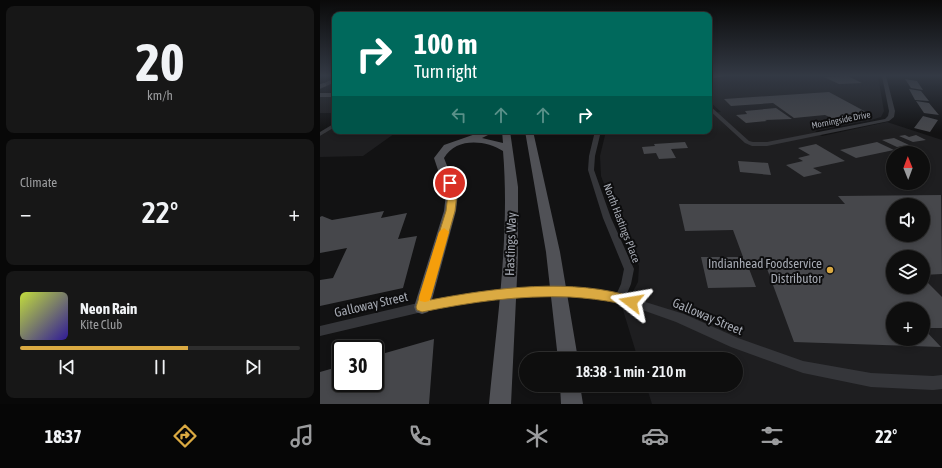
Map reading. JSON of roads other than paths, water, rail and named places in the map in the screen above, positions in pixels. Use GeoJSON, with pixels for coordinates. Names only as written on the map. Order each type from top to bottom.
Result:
{"type":"FeatureCollection","features":[{"type":"Feature","properties":{"kind":"main road"},"geometry":{"type":"LineString","coordinates":[[320,96],[332,95]]}},
{"type":"Feature","properties":{"kind":"main road"},"geometry":{"type":"LineString","coordinates":[[422,307],[452,200],[450,183],[439,158],[447,147],[483,134]]}},
{"type":"Feature","properties":{"kind":"main road","name":"Hastings Way"},"geometry":{"type":"LineString","coordinates":[[500,404],[511,257],[512,187],[506,134]]}},
{"type":"Feature","properties":{"kind":"main road"},"geometry":{"type":"LineString","coordinates":[[530,134],[553,252],[567,352]]}},
{"type":"Feature","properties":{"kind":"main road"},"geometry":{"type":"LineString","coordinates":[[466,140],[474,139],[490,141],[497,143],[508,150]]}},
{"type":"Feature","properties":{"kind":"main road"},"geometry":{"type":"LineString","coordinates":[[571,392],[572,404]]}},
{"type":"Feature","properties":{"kind":"street","name":"Morningside Drive"},"geometry":{"type":"LineString","coordinates":[[712,110],[741,137],[752,144],[767,144],[887,120],[891,117],[892,111],[888,95]]}},
{"type":"Feature","properties":{"kind":"street"},"geometry":{"type":"LineString","coordinates":[[320,134],[332,126]]}},
{"type":"Feature","properties":{"kind":"street","name":"North Hastings Place"},"geometry":{"type":"LineString","coordinates":[[597,134],[592,156],[591,170],[606,218],[629,269],[626,284],[620,298]]}},
{"type":"Feature","properties":{"kind":"street","name":"Galloway Street"},"geometry":{"type":"LineString","coordinates":[[320,331],[422,307],[477,296],[530,292],[571,292],[620,298],[680,318],[735,343],[803,367],[871,380],[933,383],[942,382]]}},
{"type":"Feature","properties":{"kind":"place","name":"Indianhead Foodservice Distributor"},"geometry":{"type":"Point","coordinates":[830,270]}}]}
